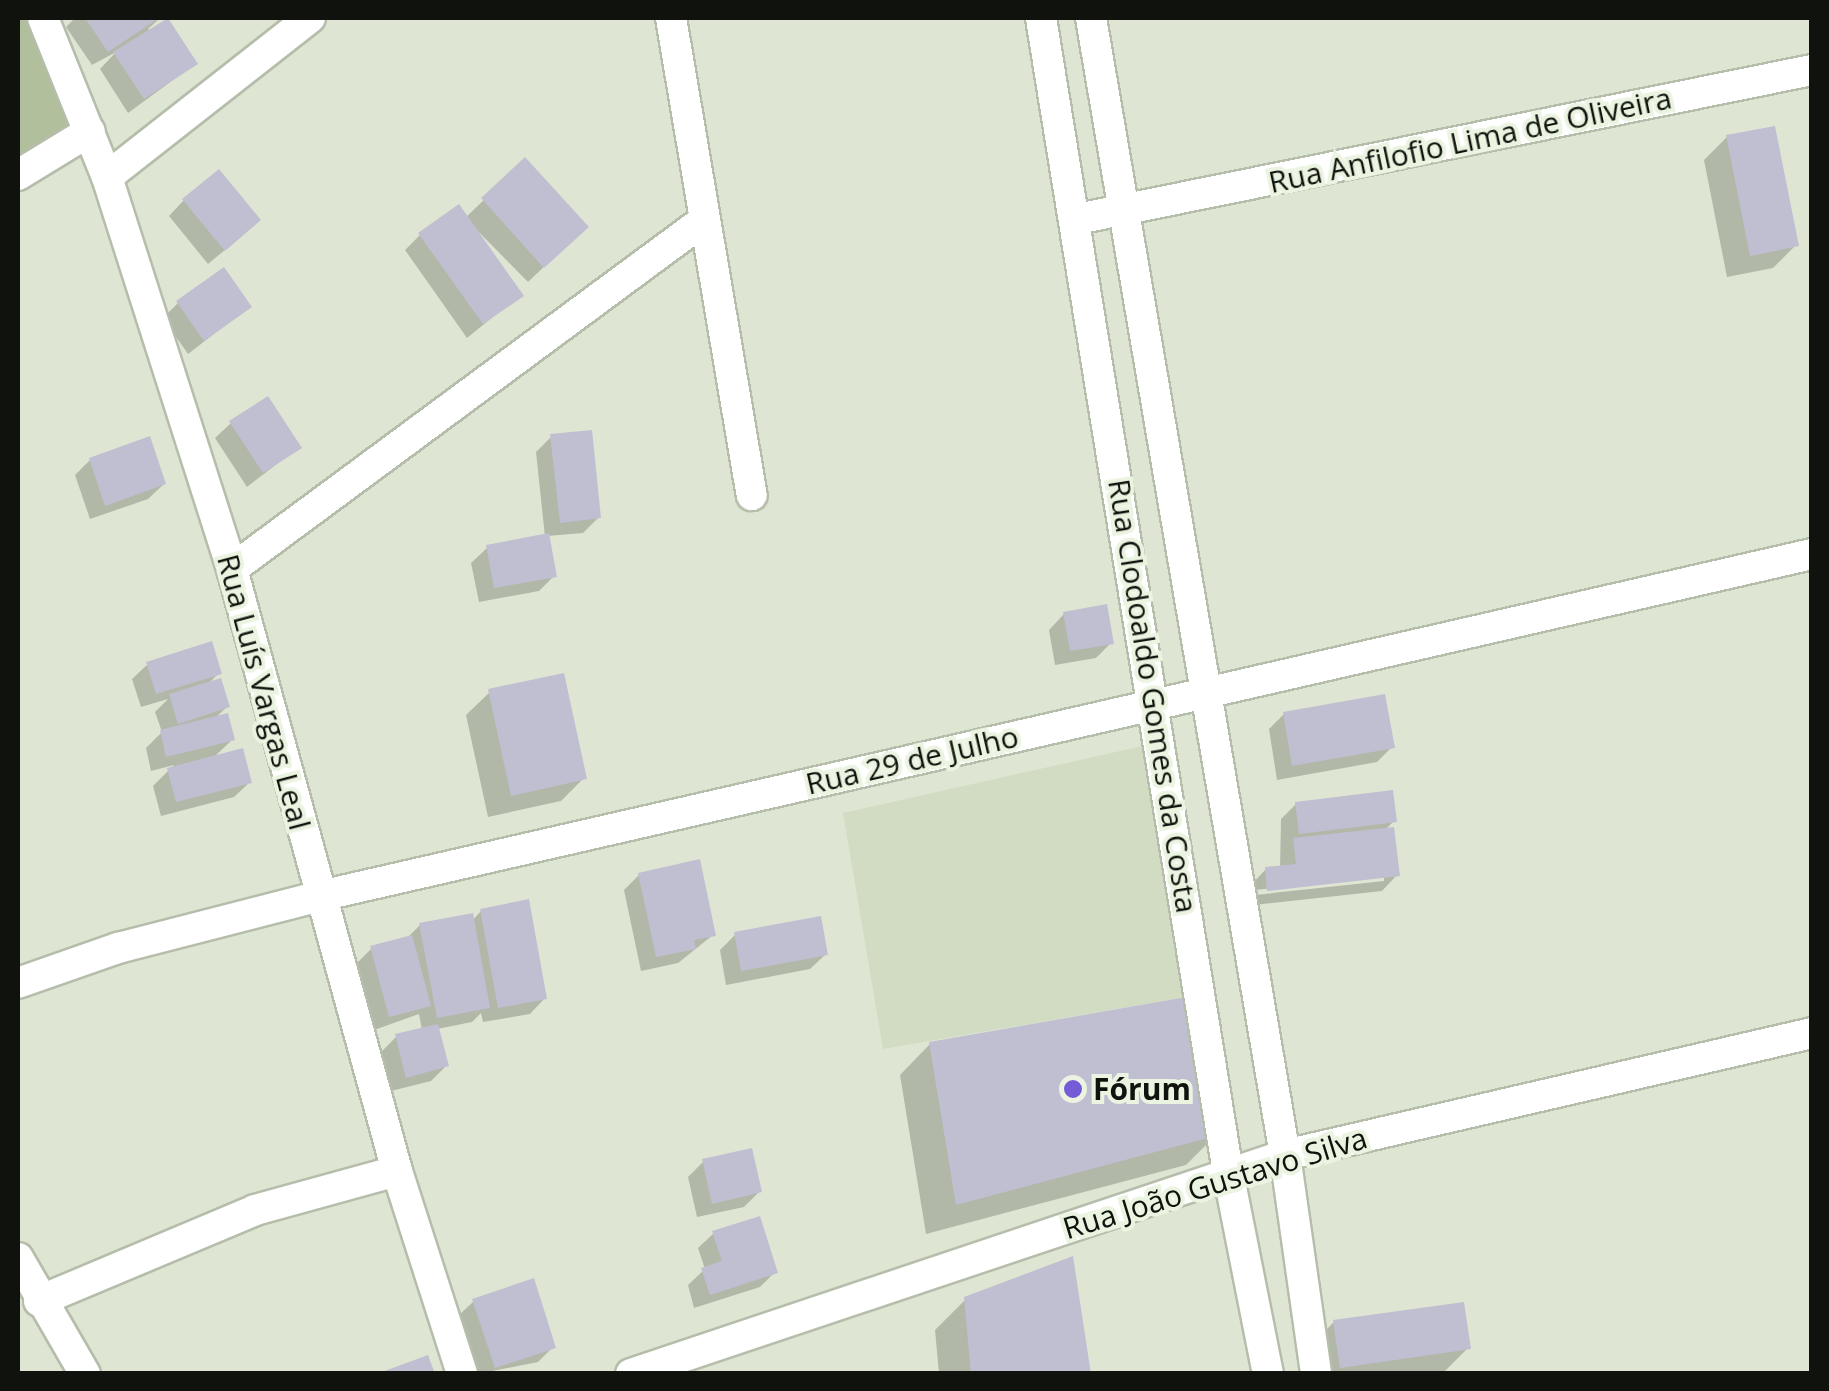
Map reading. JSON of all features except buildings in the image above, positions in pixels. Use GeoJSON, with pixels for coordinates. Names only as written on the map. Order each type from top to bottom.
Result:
{"type":"FeatureCollection","features":[{"type":"Feature","properties":{"kind":"street","name":"Rua Luís Vargas Leal"},"geometry":{"type":"LineString","coordinates":[[43,18],[106,177],[232,569],[397,1171],[462,1374]]}},
{"type":"Feature","properties":{"kind":"street"},"geometry":{"type":"LineString","coordinates":[[106,177],[310,18]]}},
{"type":"Feature","properties":{"kind":"street"},"geometry":{"type":"LineString","coordinates":[[671,18],[752,495]]}},
{"type":"Feature","properties":{"kind":"street","name":"Rua Clodoaldo Gomes da Costa"},"geometry":{"type":"LineString","coordinates":[[1041,18],[1077,219],[1228,1172],[1268,1374]]}},
{"type":"Feature","properties":{"kind":"street","name":"Rua Clodoaldo Gomes da Costa"},"geometry":{"type":"LineString","coordinates":[[1091,18],[1128,210],[1285,1155],[1316,1374]]}},
{"type":"Feature","properties":{"kind":"street","name":"Rua Anfilofio Lima de Oliveira"},"geometry":{"type":"LineString","coordinates":[[1077,219],[1812,70]]}},
{"type":"Feature","properties":{"kind":"street"},"geometry":{"type":"LineString","coordinates":[[18,175],[90,131]]}},
{"type":"Feature","properties":{"kind":"street"},"geometry":{"type":"LineString","coordinates":[[232,569],[703,221]]}},
{"type":"Feature","properties":{"kind":"street","name":"Rua 29 de Julho"},"geometry":{"type":"LineString","coordinates":[[18,983],[118,948],[320,896],[1812,554]]}},
{"type":"Feature","properties":{"kind":"street","name":"Rua João Gustavo Silva"},"geometry":{"type":"LineString","coordinates":[[631,1374],[1285,1155],[1812,1033]]}},
{"type":"Feature","properties":{"kind":"street"},"geometry":{"type":"LineString","coordinates":[[39,1301],[255,1210],[397,1171]]}},
{"type":"Feature","properties":{"kind":"street"},"geometry":{"type":"LineString","coordinates":[[18,1258],[39,1301],[85,1374]]}},
{"type":"Feature","properties":{"kind":"shaded area"},"geometry":{"type":"Polygon","coordinates":[[[18,18],[30,18],[75,133],[18,167],[18,18]]]}},
{"type":"Feature","properties":{"kind":"shaded area"},"geometry":{"type":"Polygon","coordinates":[[[1147,745],[1192,996],[883,1049],[843,813],[1147,745]]]}},
{"type":"Feature","properties":{"kind":"place","name":"Fórum"},"geometry":{"type":"Point","coordinates":[1073,1089]}}]}
